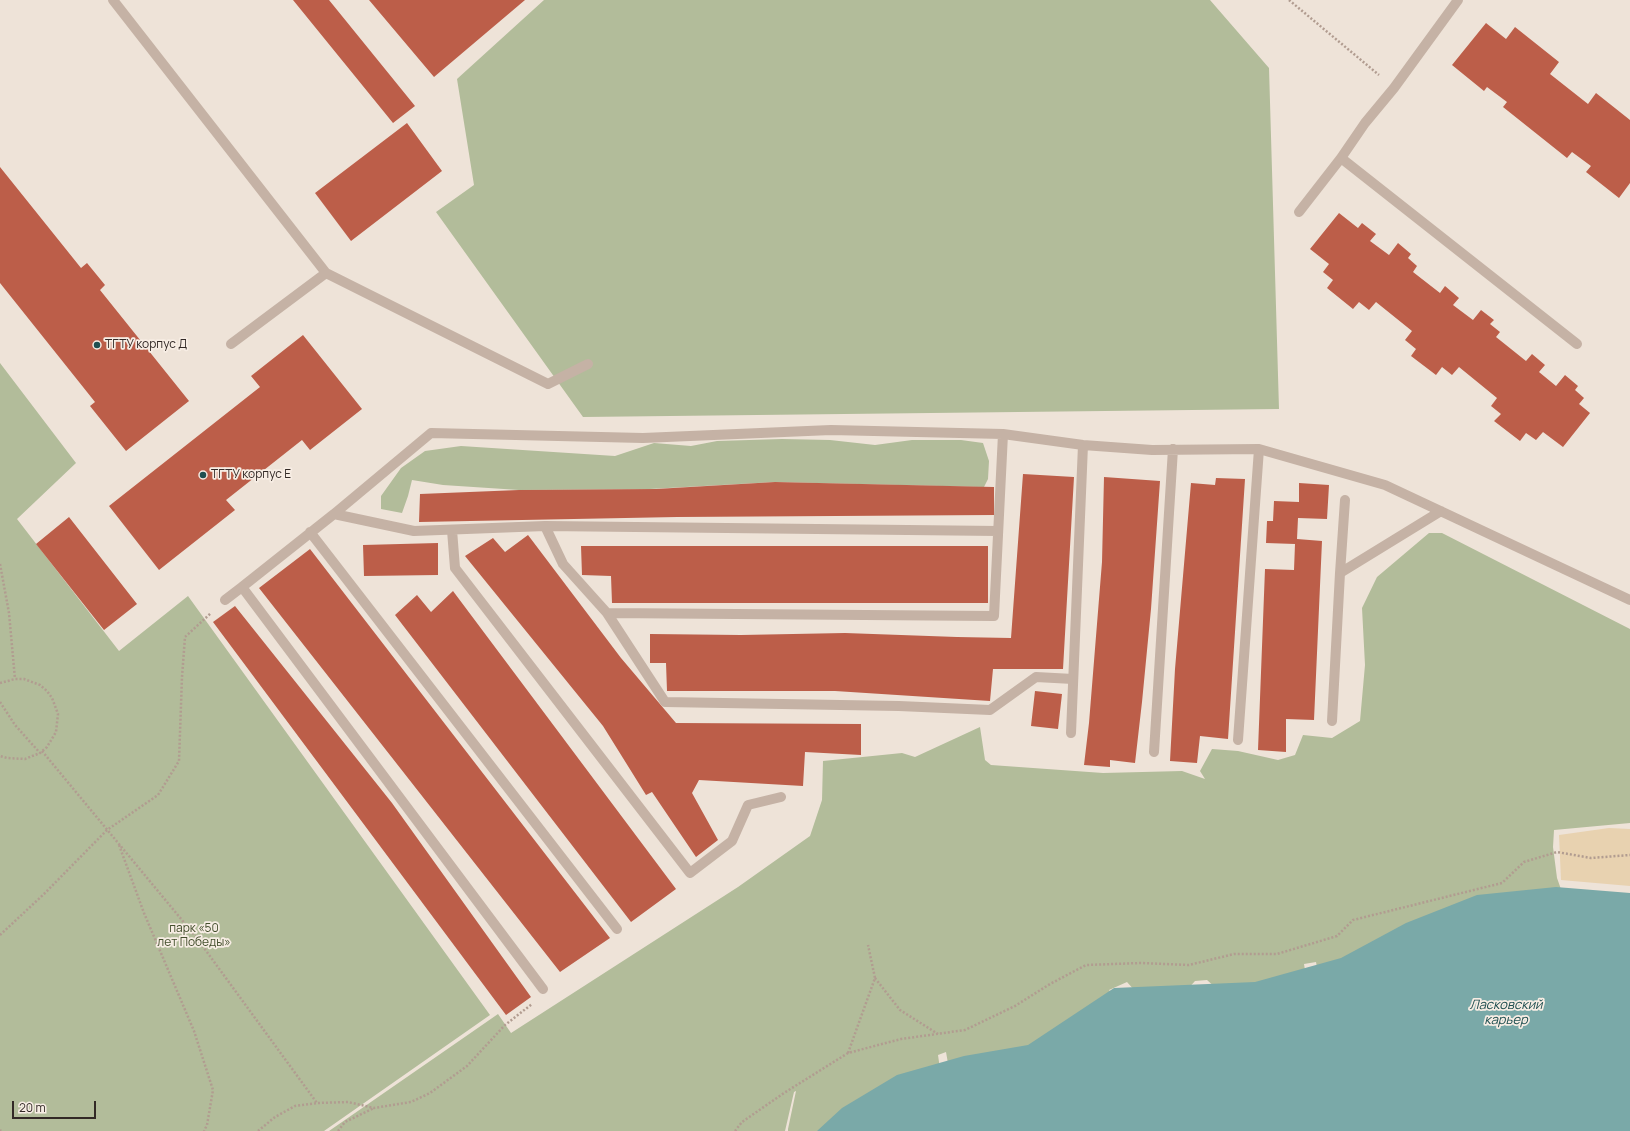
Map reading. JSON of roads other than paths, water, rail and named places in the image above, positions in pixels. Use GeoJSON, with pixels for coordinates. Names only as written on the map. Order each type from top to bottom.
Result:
{"type":"FeatureCollection","features":[{"type":"Feature","properties":{"kind":"lane"},"geometry":{"type":"LineString","coordinates":[[113,0],[326,274],[548,384],[588,364]]}},
{"type":"Feature","properties":{"kind":"lane"},"geometry":{"type":"LineString","coordinates":[[1299,212],[1341,158],[1365,123],[1394,88],[1458,0]]}},
{"type":"Feature","properties":{"kind":"lane"},"geometry":{"type":"LineString","coordinates":[[1341,158],[1576,344]]}},
{"type":"Feature","properties":{"kind":"lane"},"geometry":{"type":"LineString","coordinates":[[231,344],[326,274]]}},
{"type":"Feature","properties":{"kind":"lane"},"geometry":{"type":"LineString","coordinates":[[225,600],[334,514],[431,433],[643,438],[831,430],[1003,434],[1083,445],[1152,450],[1259,449],[1385,485],[1630,600]]}},
{"type":"Feature","properties":{"kind":"lane"},"geometry":{"type":"LineString","coordinates":[[607,613],[994,616],[1003,434]]}},
{"type":"Feature","properties":{"kind":"lane"},"geometry":{"type":"LineString","coordinates":[[1071,733],[1083,445]]}},
{"type":"Feature","properties":{"kind":"lane"},"geometry":{"type":"LineString","coordinates":[[1238,740],[1259,449]]}},
{"type":"Feature","properties":{"kind":"lane"},"geometry":{"type":"LineString","coordinates":[[1154,752],[1173,450]]}},
{"type":"Feature","properties":{"kind":"lane"},"geometry":{"type":"LineString","coordinates":[[1332,721],[1345,500]]}},
{"type":"Feature","properties":{"kind":"lane"},"geometry":{"type":"LineString","coordinates":[[1340,573],[1441,511]]}},
{"type":"Feature","properties":{"kind":"lane"},"geometry":{"type":"LineString","coordinates":[[334,514],[414,531],[546,526],[998,531]]}},
{"type":"Feature","properties":{"kind":"lane"},"geometry":{"type":"LineString","coordinates":[[546,526],[563,564],[607,613],[665,702],[899,706],[990,710],[1036,677],[1073,679]]}},
{"type":"Feature","properties":{"kind":"lane"},"geometry":{"type":"LineString","coordinates":[[452,530],[454,568],[690,873],[732,841],[748,806],[780,797]]}},
{"type":"Feature","properties":{"kind":"lane"},"geometry":{"type":"LineString","coordinates":[[310,532],[617,929]]}},
{"type":"Feature","properties":{"kind":"lane"},"geometry":{"type":"LineString","coordinates":[[242,587],[543,989]]}},
{"type":"Feature","properties":{"kind":"water","name":"Ласковский карьер"},"geometry":{"type":"Polygon","coordinates":[[[1556,887],[1630,893],[1630,1131],[817,1131],[842,1108],[897,1075],[964,1056],[1028,1045],[1114,988],[1255,982],[1341,958],[1406,923],[1477,895],[1556,887]]]}},
{"type":"Feature","properties":{"kind":"place","name":"ТГТУ корпус Д"},"geometry":{"type":"Point","coordinates":[97,345]}},
{"type":"Feature","properties":{"kind":"place","name":"ТГТУ корпус Е"},"geometry":{"type":"Point","coordinates":[203,475]}},
{"type":"Feature","properties":{"kind":"park label","name":"парк «50 лет Победы»"},"geometry":{"type":"Point","coordinates":[194,936]}}]}
